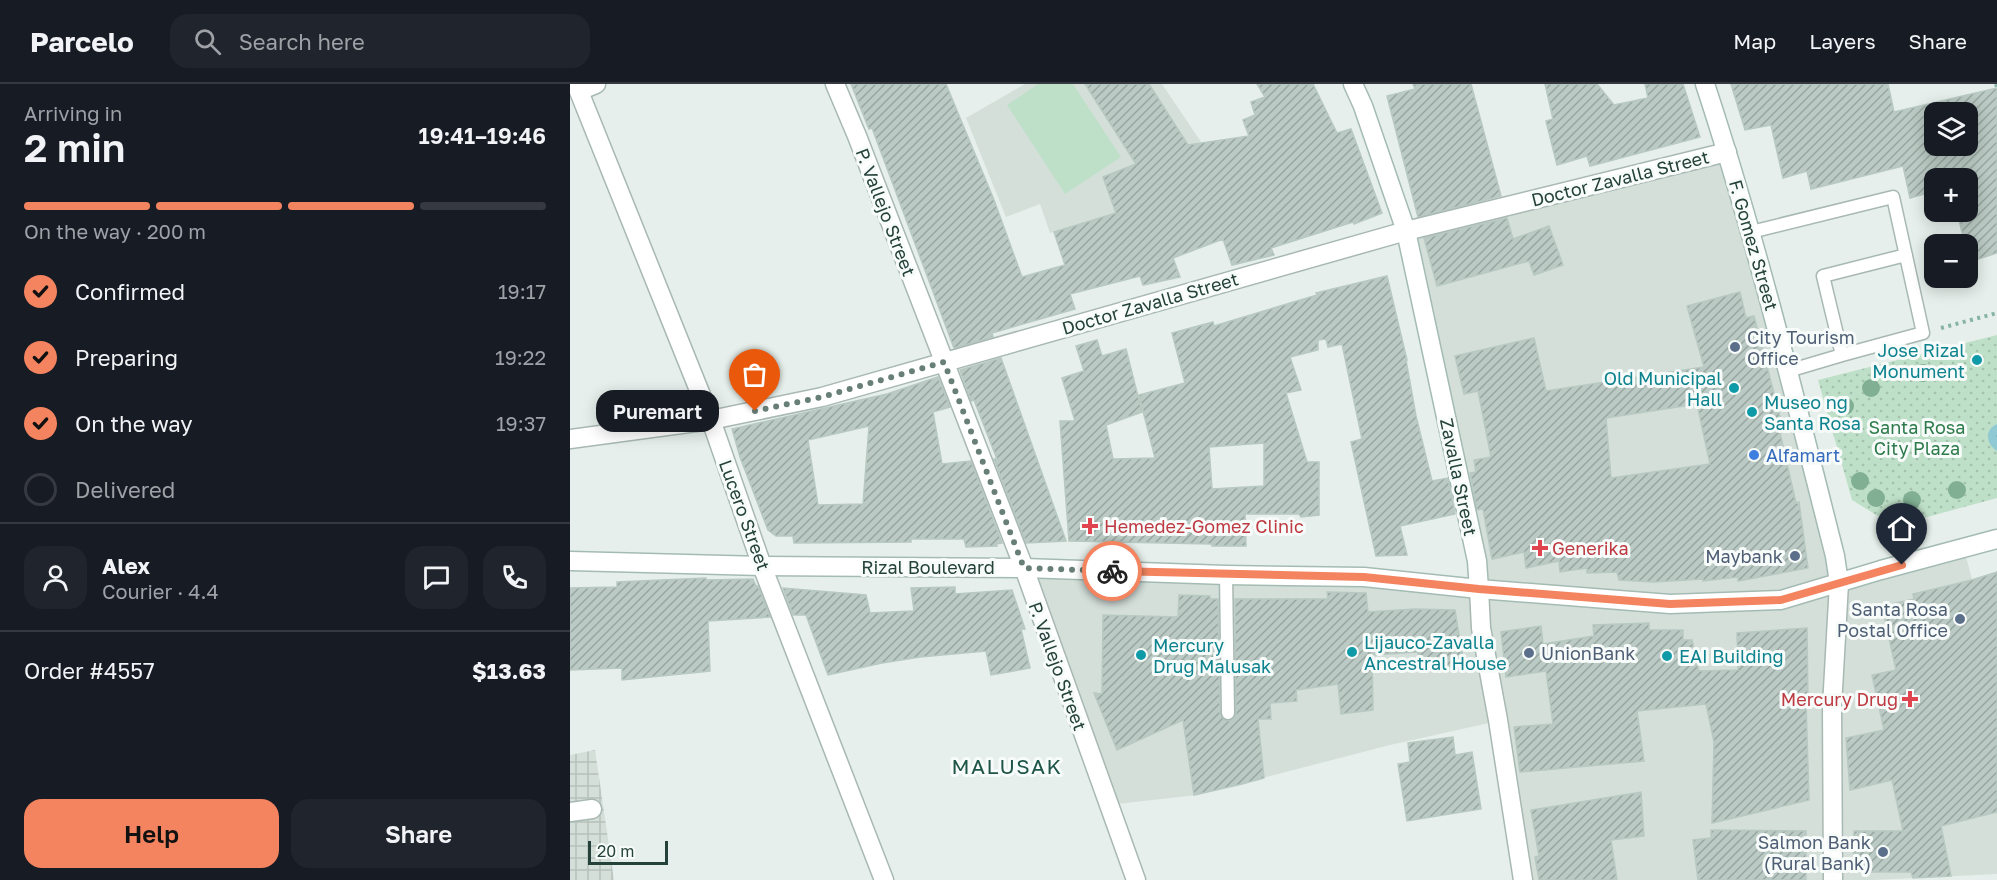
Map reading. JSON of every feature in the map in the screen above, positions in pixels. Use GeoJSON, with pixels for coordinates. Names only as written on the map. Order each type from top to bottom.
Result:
{"type":"FeatureCollection","features":[{"type":"Feature","properties":{"kind":"street"},"geometry":{"type":"LineString","coordinates":[[577,88],[596,84]]}},
{"type":"Feature","properties":{"kind":"street","name":"P. Vallejo Street"},"geometry":{"type":"LineString","coordinates":[[835,84],[1024,568],[1136,880]]}},
{"type":"Feature","properties":{"kind":"street","name":"Zavalla Street"},"geometry":{"type":"LineString","coordinates":[[1353,84],[1363,106],[1406,231],[1477,561],[1481,628],[1523,880]]}},
{"type":"Feature","properties":{"kind":"street","name":"F. Gomez Street"},"geometry":{"type":"LineString","coordinates":[[1705,84],[1751,232],[1835,556],[1839,583],[1832,707],[1833,880]]}},
{"type":"Feature","properties":{"kind":"street","name":"Lucero Street"},"geometry":{"type":"LineString","coordinates":[[577,88],[711,420],[762,566],[884,880]]}},
{"type":"Feature","properties":{"kind":"street","name":"Doctor Zavalla Street"},"geometry":{"type":"LineString","coordinates":[[570,439],[711,420],[822,397],[1406,231],[1727,152]]}},
{"type":"Feature","properties":{"kind":"street","name":"Rizal Boulevard"},"geometry":{"type":"LineString","coordinates":[[570,561],[762,566],[1024,568],[1364,577],[1479,589],[1670,604],[1781,600],[1997,539]]}},
{"type":"Feature","properties":{"kind":"street"},"geometry":{"type":"LineString","coordinates":[[570,812],[592,808]]}},
{"type":"Feature","properties":{"kind":"lane"},"geometry":{"type":"LineString","coordinates":[[1751,232],[1893,197],[1923,333],[1788,371]]}},
{"type":"Feature","properties":{"kind":"lane"},"geometry":{"type":"LineString","coordinates":[[1842,356],[1823,276],[1906,255]]}},
{"type":"Feature","properties":{"kind":"lane"},"geometry":{"type":"LineString","coordinates":[[1226,575],[1228,713]]}},
{"type":"Feature","properties":{"kind":"path"},"geometry":{"type":"LineString","coordinates":[[1923,333],[1997,313]]}},
{"type":"Feature","properties":{"kind":"shaded area"},"geometry":{"type":"Polygon","coordinates":[[[1025,84],[1162,84],[1201,142],[1103,177],[1116,213],[1050,233],[1040,204],[1006,217],[966,118],[1025,84]]]}},
{"type":"Feature","properties":{"kind":"shaded area"},"geometry":{"type":"Polygon","coordinates":[[[1727,152],[1839,582],[1964,549],[1972,579],[1997,572],[1997,874],[1873,880],[1522,880],[1498,721],[1390,745],[1197,795],[1108,805],[1024,568],[1479,589],[1406,231],[1727,152]]]}},
{"type":"Feature","properties":{"kind":"shaded area"},"geometry":{"type":"Polygon","coordinates":[[[595,750],[614,880],[570,880],[570,755],[595,750]]]}},
{"type":"Feature","properties":{"kind":"green space"},"geometry":{"type":"Polygon","coordinates":[[[1038,84],[1073,84],[1121,157],[1065,194],[1007,105],[1038,84]]]}},
{"type":"Feature","properties":{"kind":"green space","name":"Santa Rosa City Plaza"},"geometry":{"type":"Polygon","coordinates":[[[1997,335],[1997,498],[1894,526],[1852,500],[1818,380],[1997,335]]]}},
{"type":"Feature","properties":{"kind":"water"},"geometry":{"type":"Polygon","coordinates":[[[1997,424],[1997,451],[1989,441],[1988,433],[1997,424]]]}},
{"type":"Feature","properties":{"kind":"building"},"geometry":{"type":"Polygon","coordinates":[[[851,84],[946,84],[994,200],[1022,277],[1065,265],[1054,232],[1116,213],[1103,177],[1136,164],[1085,84],[1149,84],[1188,145],[1249,136],[1243,120],[1255,115],[1251,102],[1265,97],[1257,84],[1313,84],[1337,133],[1351,129],[1382,213],[1354,224],[1353,222],[1271,248],[1274,255],[1232,265],[1223,239],[1173,258],[1180,277],[1143,285],[1140,276],[1070,294],[1075,309],[992,333],[993,337],[954,348],[872,128],[869,129],[851,84]]]}},
{"type":"Feature","properties":{"kind":"building"},"geometry":{"type":"Polygon","coordinates":[[[1413,84],[1471,84],[1501,196],[1418,217],[1387,96],[1415,89],[1413,84]]]}},
{"type":"Feature","properties":{"kind":"building"},"geometry":{"type":"Polygon","coordinates":[[[1545,84],[1597,84],[1614,105],[1648,98],[1645,84],[1683,84],[1700,137],[1590,166],[1587,156],[1557,165],[1546,121],[1553,119],[1545,84]]]}},
{"type":"Feature","properties":{"kind":"building"},"geometry":{"type":"Polygon","coordinates":[[[1731,84],[1888,84],[1894,112],[1924,105],[1924,156],[1978,156],[1978,102],[1937,102],[1997,88],[1997,253],[1978,259],[1978,234],[1962,234],[1960,222],[1978,222],[1978,168],[1924,168],[1924,194],[1910,198],[1903,166],[1811,189],[1807,171],[1783,178],[1771,125],[1745,130],[1731,84]]]}},
{"type":"Feature","properties":{"kind":"building"},"geometry":{"type":"Polygon","coordinates":[[[1507,218],[1513,239],[1549,226],[1563,265],[1534,275],[1529,261],[1437,286],[1424,238],[1507,218]]]}},
{"type":"Feature","properties":{"kind":"building"},"geometry":{"type":"Polygon","coordinates":[[[1387,276],[1432,481],[1448,478],[1455,514],[1400,526],[1407,555],[1376,556],[1351,442],[1362,439],[1342,344],[1328,347],[1326,339],[1318,340],[1318,350],[1290,357],[1301,390],[1286,393],[1307,462],[1319,462],[1319,515],[1301,517],[1299,514],[1245,514],[1246,546],[1069,541],[1060,421],[1075,421],[1062,378],[1084,371],[1076,346],[1097,340],[1102,356],[1126,349],[1142,412],[1106,425],[1113,459],[1155,458],[1139,395],[1185,383],[1172,333],[1213,322],[1214,326],[1317,295],[1316,293],[1387,276]],[[1264,443],[1209,447],[1212,489],[1264,486],[1264,443]]]}},
{"type":"Feature","properties":{"kind":"building"},"geometry":{"type":"Polygon","coordinates":[[[1740,292],[1746,318],[1754,316],[1784,432],[1780,433],[1796,503],[1799,502],[1808,568],[1738,581],[1738,577],[1703,581],[1703,579],[1654,582],[1619,580],[1617,572],[1587,573],[1587,568],[1560,572],[1559,561],[1526,568],[1524,552],[1492,559],[1483,509],[1477,510],[1470,473],[1476,472],[1474,460],[1491,457],[1478,391],[1464,394],[1455,356],[1534,338],[1546,391],[1704,367],[1687,306],[1740,292]],[[1697,404],[1606,418],[1611,478],[1710,464],[1697,404]]]}},
{"type":"Feature","properties":{"kind":"building"},"geometry":{"type":"Polygon","coordinates":[[[1001,358],[1066,541],[1026,543],[994,459],[997,459],[960,370],[1001,358]]]}},
{"type":"Feature","properties":{"kind":"building"},"geometry":{"type":"Polygon","coordinates":[[[938,377],[950,407],[933,412],[942,464],[971,461],[1002,543],[996,544],[997,546],[966,547],[964,539],[911,539],[911,542],[794,543],[793,536],[776,536],[768,530],[740,457],[732,429],[887,394],[938,377]],[[869,426],[808,440],[818,505],[863,504],[869,426]]]}},
{"type":"Feature","properties":{"kind":"building"},"geometry":{"type":"Polygon","coordinates":[[[1997,572],[1997,812],[1941,826],[1951,876],[1913,878],[1911,872],[1853,872],[1854,831],[1903,831],[1892,780],[1850,790],[1846,738],[1884,730],[1872,675],[1896,670],[1882,606],[1914,599],[1913,594],[1997,572]]]}},
{"type":"Feature","properties":{"kind":"building"},"geometry":{"type":"Polygon","coordinates":[[[706,578],[706,580],[753,579],[770,617],[708,621],[710,671],[622,680],[622,668],[570,670],[570,588],[617,587],[617,582],[706,578]]]}},
{"type":"Feature","properties":{"kind":"building"},"geometry":{"type":"Polygon","coordinates":[[[955,587],[955,594],[1012,590],[1025,629],[1021,629],[1030,668],[991,675],[986,651],[920,657],[828,675],[806,615],[793,615],[783,588],[866,595],[870,613],[914,611],[911,588],[955,587]]]}},
{"type":"Feature","properties":{"kind":"building"},"geometry":{"type":"Polygon","coordinates":[[[1327,592],[1366,593],[1368,612],[1415,609],[1455,610],[1464,665],[1419,670],[1418,652],[1372,655],[1373,710],[1341,714],[1338,684],[1296,690],[1297,701],[1270,703],[1271,719],[1258,719],[1264,778],[1242,784],[1194,795],[1183,720],[1117,750],[1094,693],[1102,694],[1103,615],[1178,617],[1179,595],[1210,596],[1210,599],[1218,599],[1220,713],[1224,720],[1229,721],[1235,717],[1236,713],[1235,599],[1328,599],[1327,592]]]}},
{"type":"Feature","properties":{"kind":"building"},"geometry":{"type":"Polygon","coordinates":[[[1649,623],[1649,630],[1683,630],[1683,640],[1692,640],[1699,671],[1738,670],[1737,633],[1807,628],[1808,702],[1806,702],[1809,800],[1712,823],[1714,742],[1706,704],[1637,711],[1644,761],[1520,772],[1514,727],[1553,724],[1546,671],[1506,677],[1501,632],[1541,626],[1543,644],[1594,636],[1593,625],[1649,623]]]}},
{"type":"Feature","properties":{"kind":"building"},"geometry":{"type":"Polygon","coordinates":[[[1453,737],[1455,755],[1472,752],[1481,809],[1407,821],[1398,764],[1410,762],[1408,743],[1453,737]]]}},
{"type":"Feature","properties":{"kind":"building"},"geometry":{"type":"Polygon","coordinates":[[[1641,792],[1644,836],[1611,840],[1617,880],[1539,880],[1535,857],[1539,856],[1531,810],[1641,792]]]}},
{"type":"Feature","properties":{"kind":"building"},"geometry":{"type":"Polygon","coordinates":[[[1711,830],[1806,831],[1806,880],[1698,880],[1693,840],[1711,838],[1711,830]]]}},
{"type":"Feature","properties":{"kind":"way so far"},"geometry":{"type":"LineString","coordinates":[[755,411],[822,397],[944,362],[1024,568],[1112,571]]}},
{"type":"Feature","properties":{"kind":"place","name":"City Tourism Office"},"geometry":{"type":"Point","coordinates":[1735,347]}},
{"type":"Feature","properties":{"kind":"place","name":"Jose Rizal Monument"},"geometry":{"type":"Point","coordinates":[1977,360]}},
{"type":"Feature","properties":{"kind":"place","name":"Old Municipal Hall"},"geometry":{"type":"Point","coordinates":[1734,388]}},
{"type":"Feature","properties":{"kind":"place","name":"Puremart"},"geometry":{"type":"Point","coordinates":[755,411]}},
{"type":"Feature","properties":{"kind":"place","name":"Museo ng Santa Rosa"},"geometry":{"type":"Point","coordinates":[1752,412]}},
{"type":"Feature","properties":{"kind":"place","name":"Alfamart"},"geometry":{"type":"Point","coordinates":[1754,455]}},
{"type":"Feature","properties":{"kind":"place","name":"Hemedez-Gomez Clinic"},"geometry":{"type":"Point","coordinates":[1090,526]}},
{"type":"Feature","properties":{"kind":"place","name":"Generika"},"geometry":{"type":"Point","coordinates":[1540,548]}},
{"type":"Feature","properties":{"kind":"place","name":"Maybank"},"geometry":{"type":"Point","coordinates":[1795,556]}},
{"type":"Feature","properties":{"kind":"place","name":"Santa Rosa Postal Office"},"geometry":{"type":"Point","coordinates":[1960,619]}},
{"type":"Feature","properties":{"kind":"place","name":"Lijauco-Zavalla Ancestral House"},"geometry":{"type":"Point","coordinates":[1352,652]}},
{"type":"Feature","properties":{"kind":"place","name":"UnionBank"},"geometry":{"type":"Point","coordinates":[1529,653]}},
{"type":"Feature","properties":{"kind":"place","name":"Mercury Drug Malusak"},"geometry":{"type":"Point","coordinates":[1141,655]}},
{"type":"Feature","properties":{"kind":"place","name":"EAI Building"},"geometry":{"type":"Point","coordinates":[1667,656]}},
{"type":"Feature","properties":{"kind":"place","name":"Mercury Drug"},"geometry":{"type":"Point","coordinates":[1910,699]}},
{"type":"Feature","properties":{"kind":"place","name":"Salmon Bank (Rural Bank)"},"geometry":{"type":"Point","coordinates":[1883,852]}},
{"type":"Feature","properties":{"kind":"district","name":"MALUSAK"},"geometry":{"type":"Point","coordinates":[1007,766]}},
{"type":"Feature","properties":{"kind":"route"},"geometry":{"type":"LineString","coordinates":[[1112,571],[1364,577],[1479,589],[1670,604],[1781,600],[1902,565]]}}]}
